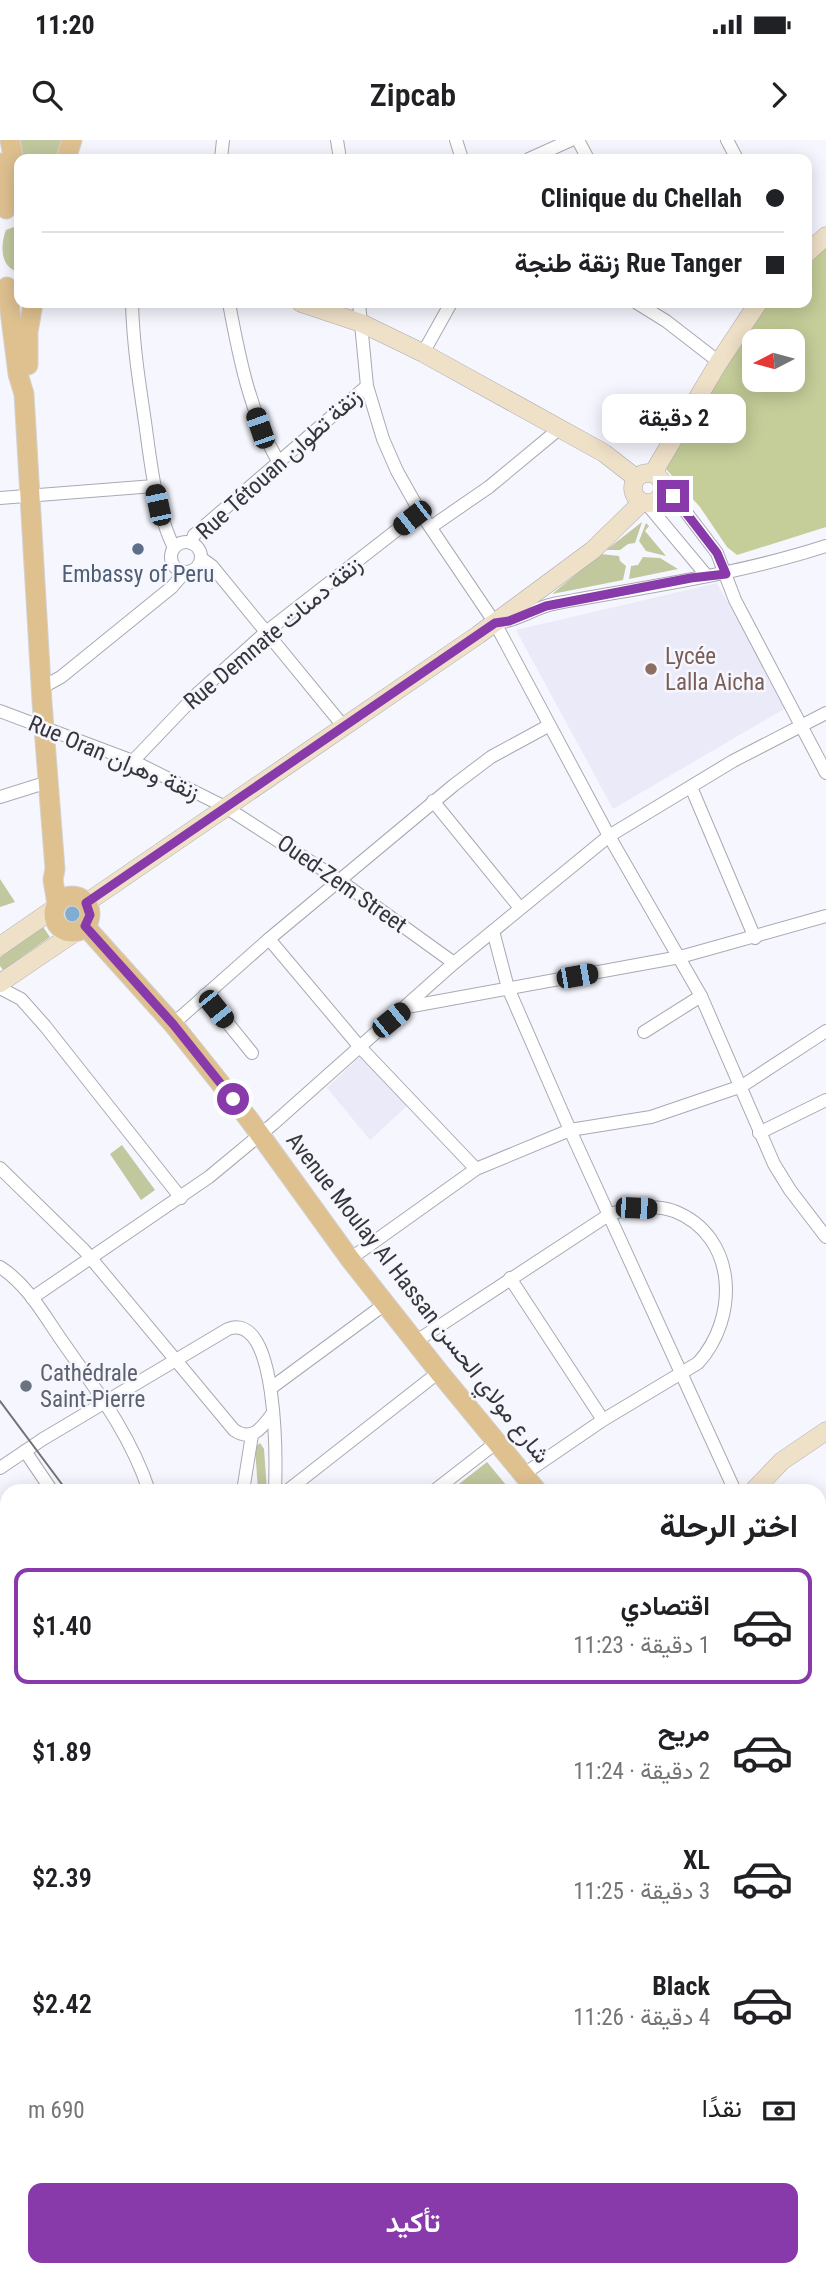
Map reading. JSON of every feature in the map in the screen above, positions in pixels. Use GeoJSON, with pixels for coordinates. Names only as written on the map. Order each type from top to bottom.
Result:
{"type":"FeatureCollection","features":[{"type":"Feature","properties":{"kind":"main road"},"geometry":{"type":"LineString","coordinates":[[10,140],[14,163]]}},
{"type":"Feature","properties":{"kind":"main road"},"geometry":{"type":"LineString","coordinates":[[0,163],[0,182],[11,207]]}},
{"type":"Feature","properties":{"kind":"main road"},"geometry":{"type":"LineString","coordinates":[[12,299],[17,367],[24,394],[41,688],[55,869],[53,880],[59,903],[55,920],[68,932],[81,929],[90,915],[86,903],[76,896],[59,903]]}},
{"type":"Feature","properties":{"kind":"main road"},"geometry":{"type":"LineString","coordinates":[[12,299],[28,379],[24,394]]}},
{"type":"Feature","properties":{"kind":"main road"},"geometry":{"type":"LineString","coordinates":[[0,355],[10,359],[17,367]]}},
{"type":"Feature","properties":{"kind":"main road","name":"Avenue Moulay Al Hassan شارع مولاي الحسن"},"geometry":{"type":"LineString","coordinates":[[81,929],[173,1024],[260,1135],[385,1304],[532,1484]]}},
{"type":"Feature","properties":{"kind":"street"},"geometry":{"type":"LineString","coordinates":[[540,154],[571,140]]}},
{"type":"Feature","properties":{"kind":"street"},"geometry":{"type":"LineString","coordinates":[[812,249],[826,236]]}},
{"type":"Feature","properties":{"kind":"street"},"geometry":{"type":"LineString","coordinates":[[132,308],[135,351],[154,486],[163,523],[174,548]]}},
{"type":"Feature","properties":{"kind":"street"},"geometry":{"type":"LineString","coordinates":[[230,308],[255,414],[278,461]]}},
{"type":"Feature","properties":{"kind":"street"},"geometry":{"type":"LineString","coordinates":[[316,308],[361,323],[423,353],[651,478],[717,553],[735,600],[826,772]]}},
{"type":"Feature","properties":{"kind":"street"},"geometry":{"type":"LineString","coordinates":[[360,308],[367,386],[386,448],[420,512],[495,623],[548,726],[680,957],[701,996],[780,1175],[826,1237]]}},
{"type":"Feature","properties":{"kind":"street"},"geometry":{"type":"LineString","coordinates":[[423,353],[448,308]]}},
{"type":"Feature","properties":{"kind":"street"},"geometry":{"type":"LineString","coordinates":[[645,308],[719,362]]}},
{"type":"Feature","properties":{"kind":"street"},"geometry":{"type":"LineString","coordinates":[[660,308],[666,321]]}},
{"type":"Feature","properties":{"kind":"street"},"geometry":{"type":"LineString","coordinates":[[707,576],[634,494],[633,483],[651,478],[719,362],[755,308]]}},
{"type":"Feature","properties":{"kind":"street","name":"Rue Tétouan زنقة تطوان"},"geometry":{"type":"LineString","coordinates":[[191,543],[194,535],[367,386]]}},
{"type":"Feature","properties":{"kind":"street"},"geometry":{"type":"LineString","coordinates":[[431,527],[489,486],[559,429]]}},
{"type":"Feature","properties":{"kind":"street"},"geometry":{"type":"LineString","coordinates":[[86,903],[495,623],[593,550],[644,503],[658,500],[662,495],[651,478]]}},
{"type":"Feature","properties":{"kind":"street"},"geometry":{"type":"LineString","coordinates":[[0,498],[154,486]]}},
{"type":"Feature","properties":{"kind":"street","name":"Rue Demnate زنقة دمنات"},"geometry":{"type":"LineString","coordinates":[[133,761],[197,694],[266,632],[420,512]]}},
{"type":"Feature","properties":{"kind":"street"},"geometry":{"type":"LineString","coordinates":[[41,688],[61,677],[132,620],[172,587],[184,573],[196,569],[201,558],[199,550],[191,543],[181,543],[171,553],[174,568],[184,573]]}},
{"type":"Feature","properties":{"kind":"street"},"geometry":{"type":"LineString","coordinates":[[495,623],[509,621],[546,606],[726,574],[826,546]]}},
{"type":"Feature","properties":{"kind":"street"},"geometry":{"type":"LineString","coordinates":[[201,558],[212,566],[344,727]]}},
{"type":"Feature","properties":{"kind":"street","name":"Rue Oran زنقة وهران"},"geometry":{"type":"LineString","coordinates":[[0,711],[133,761],[228,807]]}},
{"type":"Feature","properties":{"kind":"street"},"geometry":{"type":"LineString","coordinates":[[32,1298],[181,1198],[260,1135],[454,963],[609,836],[691,787],[826,713]]}},
{"type":"Feature","properties":{"kind":"street"},"geometry":{"type":"LineString","coordinates":[[173,1024],[269,939],[433,802],[491,757],[548,726]]}},
{"type":"Feature","properties":{"kind":"street"},"geometry":{"type":"LineString","coordinates":[[0,797],[48,782]]}},
{"type":"Feature","properties":{"kind":"street"},"geometry":{"type":"LineString","coordinates":[[691,787],[755,938]]}},
{"type":"Feature","properties":{"kind":"street"},"geometry":{"type":"LineString","coordinates":[[433,802],[520,908]]}},
{"type":"Feature","properties":{"kind":"street","name":"Oued-Zem Street"},"geometry":{"type":"LineString","coordinates":[[228,807],[339,880],[454,963]]}},
{"type":"Feature","properties":{"kind":"street"},"geometry":{"type":"LineString","coordinates":[[0,946],[59,903]]}},
{"type":"Feature","properties":{"kind":"street"},"geometry":{"type":"LineString","coordinates":[[407,1007],[680,957],[826,916]]}},
{"type":"Feature","properties":{"kind":"street"},"geometry":{"type":"LineString","coordinates":[[0,983],[81,929]]}},
{"type":"Feature","properties":{"kind":"street"},"geometry":{"type":"LineString","coordinates":[[493,931],[508,988],[732,1484]]}},
{"type":"Feature","properties":{"kind":"street"},"geometry":{"type":"LineString","coordinates":[[269,939],[359,1046],[476,1169]]}},
{"type":"Feature","properties":{"kind":"street"},"geometry":{"type":"LineString","coordinates":[[0,988],[21,999],[181,1198]]}},
{"type":"Feature","properties":{"kind":"street"},"geometry":{"type":"LineString","coordinates":[[205,995],[252,1054]]}},
{"type":"Feature","properties":{"kind":"street"},"geometry":{"type":"LineString","coordinates":[[644,1032],[701,996]]}},
{"type":"Feature","properties":{"kind":"street"},"geometry":{"type":"LineString","coordinates":[[350,1259],[476,1169],[570,1130],[651,1117],[742,1086],[826,1031]]}},
{"type":"Feature","properties":{"kind":"street"},"geometry":{"type":"LineString","coordinates":[[760,1133],[826,1100]]}},
{"type":"Feature","properties":{"kind":"street"},"geometry":{"type":"LineString","coordinates":[[0,1168],[91,1259],[234,1430],[243,1435],[252,1435],[273,1413]]}},
{"type":"Feature","properties":{"kind":"street"},"geometry":{"type":"LineString","coordinates":[[415,1342],[610,1214],[636,1208],[673,1211],[691,1220],[701,1229],[720,1258],[727,1280],[724,1317],[708,1352],[698,1363],[603,1420],[524,1474]]}},
{"type":"Feature","properties":{"kind":"street"},"geometry":{"type":"LineString","coordinates":[[0,1266],[13,1276],[32,1298],[104,1402],[134,1451],[146,1484]]}},
{"type":"Feature","properties":{"kind":"street"},"geometry":{"type":"LineString","coordinates":[[510,1278],[603,1420]]}},
{"type":"Feature","properties":{"kind":"street"},"geometry":{"type":"LineString","coordinates":[[271,1388],[385,1304]]}},
{"type":"Feature","properties":{"kind":"street"},"geometry":{"type":"LineString","coordinates":[[0,1468],[104,1402],[228,1329],[240,1327],[258,1347],[266,1364],[273,1413],[275,1484]]}},
{"type":"Feature","properties":{"kind":"street"},"geometry":{"type":"LineString","coordinates":[[296,1484],[439,1372]]}},
{"type":"Feature","properties":{"kind":"street"},"geometry":{"type":"LineString","coordinates":[[760,1484],[782,1461],[826,1431]]}},
{"type":"Feature","properties":{"kind":"street"},"geometry":{"type":"LineString","coordinates":[[244,1484],[252,1435]]}},
{"type":"Feature","properties":{"kind":"street"},"geometry":{"type":"LineString","coordinates":[[443,1484],[497,1442]]}},
{"type":"Feature","properties":{"kind":"street"},"geometry":{"type":"LineString","coordinates":[[25,1451],[47,1484]]}},
{"type":"Feature","properties":{"kind":"shaded area","name":"Lycée Lalla Aicha"},"geometry":{"type":"Polygon","coordinates":[[[717,583],[786,708],[613,809],[516,630],[717,583]]]}},
{"type":"Feature","properties":{"kind":"shaded area"},"geometry":{"type":"Polygon","coordinates":[[[362,1055],[408,1105],[370,1140],[327,1088],[362,1055]]]}},
{"type":"Feature","properties":{"kind":"green space"},"geometry":{"type":"Polygon","coordinates":[[[15,140],[67,140],[61,154],[18,154],[15,140]]]}},
{"type":"Feature","properties":{"kind":"green space"},"geometry":{"type":"Polygon","coordinates":[[[14,227],[14,270],[8,266],[3,255],[6,230],[14,227]]]}},
{"type":"Feature","properties":{"kind":"green space"},"geometry":{"type":"Polygon","coordinates":[[[826,243],[826,527],[737,555],[727,547],[700,507],[666,469],[680,439],[742,337],[742,392],[805,392],[805,329],[747,329],[760,308],[812,308],[812,256],[826,243]]]}},
{"type":"Feature","properties":{"kind":"green space"},"geometry":{"type":"Polygon","coordinates":[[[642,522],[635,543],[620,550],[606,550],[642,522]]]}},
{"type":"Feature","properties":{"kind":"green space"},"geometry":{"type":"Polygon","coordinates":[[[646,523],[649,526],[645,531],[666,556],[646,551],[639,541],[646,523]]]}},
{"type":"Feature","properties":{"kind":"green space"},"geometry":{"type":"Polygon","coordinates":[[[601,554],[619,556],[626,566],[623,580],[552,594],[601,554]]]}},
{"type":"Feature","properties":{"kind":"green space"},"geometry":{"type":"Polygon","coordinates":[[[643,557],[660,558],[678,569],[629,579],[631,566],[638,565],[643,557]]]}},
{"type":"Feature","properties":{"kind":"green space"},"geometry":{"type":"Polygon","coordinates":[[[0,879],[15,902],[0,907],[0,879]]]}},
{"type":"Feature","properties":{"kind":"green space"},"geometry":{"type":"Polygon","coordinates":[[[43,927],[50,937],[3,970],[0,957],[43,927]]]}},
{"type":"Feature","properties":{"kind":"green space"},"geometry":{"type":"Polygon","coordinates":[[[122,1145],[155,1190],[141,1200],[110,1154],[122,1145]]]}},
{"type":"Feature","properties":{"kind":"green space"},"geometry":{"type":"Polygon","coordinates":[[[260,1443],[264,1449],[266,1484],[258,1484],[255,1447],[260,1443]]]}},
{"type":"Feature","properties":{"kind":"green space"},"geometry":{"type":"Polygon","coordinates":[[[487,1462],[505,1484],[459,1484],[487,1462]]]}},
{"type":"Feature","properties":{"kind":"water"},"geometry":{"type":"Polygon","coordinates":[[[70,906],[76,906],[81,914],[79,920],[70,922],[65,917],[65,911],[70,906]]]}},
{"type":"Feature","properties":{"kind":"tram line"},"geometry":{"type":"LineString","coordinates":[[0,1401],[62,1484]]}},
{"type":"Feature","properties":{"kind":"place","name":"Embassy of Peru"},"geometry":{"type":"Point","coordinates":[138,549]}},
{"type":"Feature","properties":{"kind":"place","name":"Lycée Lalla Aicha"},"geometry":{"type":"Point","coordinates":[651,669]}},
{"type":"Feature","properties":{"kind":"place","name":"Cathédrale Saint-Pierre"},"geometry":{"type":"Point","coordinates":[26,1386]}},
{"type":"Feature","properties":{"kind":"route"},"geometry":{"type":"LineString","coordinates":[[233,1099],[173,1024],[85,926],[90,915],[86,903],[495,623],[509,621],[546,606],[691,578],[726,574],[717,553],[673,496]]}}]}
